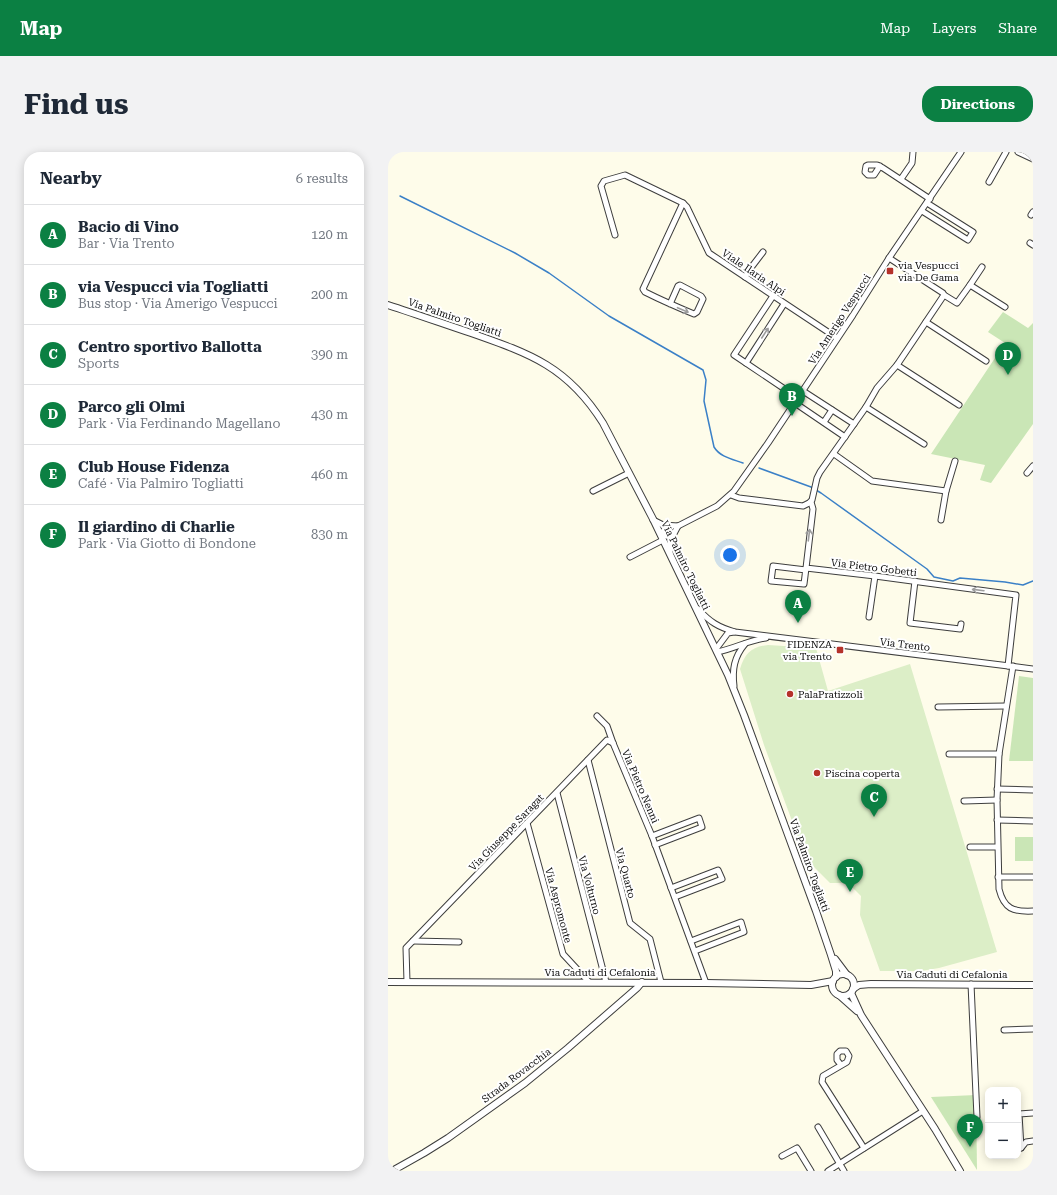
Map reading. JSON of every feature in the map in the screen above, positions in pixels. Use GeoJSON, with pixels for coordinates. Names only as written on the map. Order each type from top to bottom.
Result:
{"type":"FeatureCollection","features":[{"type":"Feature","properties":{"kind":"street"},"geometry":{"type":"LineString","coordinates":[[901,179],[912,164],[913,152]]}},
{"type":"Feature","properties":{"kind":"street","name":"Via Amerigo Vespucci"},"geometry":{"type":"LineString","coordinates":[[653,519],[669,526],[678,526],[718,506],[731,495],[797,400],[836,338],[961,152]]}},
{"type":"Feature","properties":{"kind":"street"},"geometry":{"type":"LineString","coordinates":[[988,182],[1006,152]]}},
{"type":"Feature","properties":{"kind":"street"},"geometry":{"type":"LineString","coordinates":[[1018,152],[1033,159]]}},
{"type":"Feature","properties":{"kind":"street"},"geometry":{"type":"LineString","coordinates":[[880,166],[901,179],[928,201],[973,232],[968,240],[922,211]]}},
{"type":"Feature","properties":{"kind":"street"},"geometry":{"type":"LineString","coordinates":[[616,235],[601,189],[604,180],[625,175],[683,203],[643,287],[643,291],[670,304],[694,314],[697,312],[703,299],[701,296],[680,285],[678,286],[670,304]]}},
{"type":"Feature","properties":{"kind":"street","name":"Viale Ilaria Alpi"},"geometry":{"type":"LineString","coordinates":[[683,203],[687,207],[709,253],[836,338]]}},
{"type":"Feature","properties":{"kind":"street"},"geometry":{"type":"LineString","coordinates":[[745,277],[763,252]]}},
{"type":"Feature","properties":{"kind":"street"},"geometry":{"type":"LineString","coordinates":[[889,258],[956,303],[982,267]]}},
{"type":"Feature","properties":{"kind":"street"},"geometry":{"type":"LineString","coordinates":[[970,285],[1005,307]]}},
{"type":"Feature","properties":{"kind":"street"},"geometry":{"type":"LineString","coordinates":[[806,569],[813,510],[811,502],[817,478],[877,388],[897,365],[944,295]]}},
{"type":"Feature","properties":{"kind":"street"},"geometry":{"type":"LineString","coordinates":[[773,296],[734,355],[797,400],[845,437]]}},
{"type":"Feature","properties":{"kind":"street"},"geometry":{"type":"LineString","coordinates":[[746,363],[784,304]]}},
{"type":"Feature","properties":{"kind":"street","name":"Via Palmiro Togliatti"},"geometry":{"type":"LineString","coordinates":[[388,305],[512,347],[551,366],[574,385],[604,423],[717,650],[735,693],[831,955],[836,971],[833,990],[861,1015]]}},
{"type":"Feature","properties":{"kind":"street"},"geometry":{"type":"LineString","coordinates":[[926,322],[986,361]]}},
{"type":"Feature","properties":{"kind":"street"},"geometry":{"type":"LineString","coordinates":[[897,365],[959,405]]}},
{"type":"Feature","properties":{"kind":"street"},"geometry":{"type":"LineString","coordinates":[[803,390],[854,424]]}},
{"type":"Feature","properties":{"kind":"street"},"geometry":{"type":"LineString","coordinates":[[866,406],[924,444]]}},
{"type":"Feature","properties":{"kind":"street"},"geometry":{"type":"LineString","coordinates":[[824,422],[832,410]]}},
{"type":"Feature","properties":{"kind":"street"},"geometry":{"type":"LineString","coordinates":[[834,454],[872,481],[946,491]]}},
{"type":"Feature","properties":{"kind":"street"},"geometry":{"type":"LineString","coordinates":[[941,520],[946,491],[955,461]]}},
{"type":"Feature","properties":{"kind":"street"},"geometry":{"type":"LineString","coordinates":[[1027,473],[1033,466]]}},
{"type":"Feature","properties":{"kind":"street"},"geometry":{"type":"LineString","coordinates":[[594,491],[630,473]]}},
{"type":"Feature","properties":{"kind":"street"},"geometry":{"type":"LineString","coordinates":[[731,495],[740,498],[803,506],[811,502]]}},
{"type":"Feature","properties":{"kind":"street"},"geometry":{"type":"LineString","coordinates":[[662,538],[664,530],[669,526]]}},
{"type":"Feature","properties":{"kind":"street","name":"Via Amerigo Vespucci"},"geometry":{"type":"LineString","coordinates":[[670,554],[670,541],[678,526]]}},
{"type":"Feature","properties":{"kind":"street"},"geometry":{"type":"LineString","coordinates":[[630,557],[674,532]]}},
{"type":"Feature","properties":{"kind":"street","name":"Via Pietro Gobetti"},"geometry":{"type":"LineString","coordinates":[[806,569],[804,584],[771,581],[773,566],[806,569],[875,576],[1016,594],[1006,706],[999,754],[997,789],[998,878],[1001,897],[1006,905],[1013,910],[1020,912],[1033,911]]}},
{"type":"Feature","properties":{"kind":"street"},"geometry":{"type":"LineString","coordinates":[[869,617],[875,576]]}},
{"type":"Feature","properties":{"kind":"street"},"geometry":{"type":"LineString","coordinates":[[915,581],[910,623],[960,629],[961,624]]}},
{"type":"Feature","properties":{"kind":"street","name":"Via Trento"},"geometry":{"type":"LineString","coordinates":[[693,604],[704,616],[720,628],[735,632],[1033,669]]}},
{"type":"Feature","properties":{"kind":"street"},"geometry":{"type":"LineString","coordinates":[[717,650],[728,633],[735,632]]}},
{"type":"Feature","properties":{"kind":"street","name":"Via Trento"},"geometry":{"type":"LineString","coordinates":[[717,650],[729,650],[758,639],[775,637]]}},
{"type":"Feature","properties":{"kind":"street"},"geometry":{"type":"LineString","coordinates":[[735,693],[733,668],[739,651],[746,643]]}},
{"type":"Feature","properties":{"kind":"street"},"geometry":{"type":"LineString","coordinates":[[938,707],[1006,706]]}},
{"type":"Feature","properties":{"kind":"street","name":"Via Pietro Nenni"},"geometry":{"type":"LineString","coordinates":[[597,716],[607,726],[652,836],[706,983]]}},
{"type":"Feature","properties":{"kind":"street","name":"Via Giuseppe Saragat"},"geometry":{"type":"LineString","coordinates":[[407,982],[406,948],[607,740],[613,743]]}},
{"type":"Feature","properties":{"kind":"street"},"geometry":{"type":"LineString","coordinates":[[949,754],[999,754]]}},
{"type":"Feature","properties":{"kind":"street","name":"Via Quarto"},"geometry":{"type":"LineString","coordinates":[[588,760],[630,923],[650,939],[661,982]]}},
{"type":"Feature","properties":{"kind":"street"},"geometry":{"type":"LineString","coordinates":[[997,789],[1033,790]]}},
{"type":"Feature","properties":{"kind":"street","name":"Via Volturno"},"geometry":{"type":"LineString","coordinates":[[557,793],[606,982]]}},
{"type":"Feature","properties":{"kind":"street"},"geometry":{"type":"LineString","coordinates":[[964,801],[997,800]]}},
{"type":"Feature","properties":{"kind":"street","name":"Via Pietro Nenni"},"geometry":{"type":"LineString","coordinates":[[652,836],[699,818],[702,827],[655,845]]}},
{"type":"Feature","properties":{"kind":"street"},"geometry":{"type":"LineString","coordinates":[[997,820],[1033,820]]}},
{"type":"Feature","properties":{"kind":"street","name":"Via Aspromonte"},"geometry":{"type":"LineString","coordinates":[[527,823],[563,954],[589,982]]}},
{"type":"Feature","properties":{"kind":"street"},"geometry":{"type":"LineString","coordinates":[[970,847],[997,847]]}},
{"type":"Feature","properties":{"kind":"street"},"geometry":{"type":"LineString","coordinates":[[672,888],[718,870],[722,879],[675,897]]}},
{"type":"Feature","properties":{"kind":"street"},"geometry":{"type":"LineString","coordinates":[[998,878],[1033,877]]}},
{"type":"Feature","properties":{"kind":"street"},"geometry":{"type":"LineString","coordinates":[[691,941],[741,922],[744,932],[694,951]]}},
{"type":"Feature","properties":{"kind":"street"},"geometry":{"type":"LineString","coordinates":[[413,941],[459,942]]}},
{"type":"Feature","properties":{"kind":"street","name":"Via Palmiro Togliatti"},"geometry":{"type":"LineString","coordinates":[[831,955],[854,983],[852,991],[861,1015],[960,1171]]}},
{"type":"Feature","properties":{"kind":"street"},"geometry":{"type":"LineString","coordinates":[[834,979],[841,974],[849,977]]}},
{"type":"Feature","properties":{"kind":"street","name":"Via Caduti di Cefalonia"},"geometry":{"type":"LineString","coordinates":[[849,977],[871,984]]}},
{"type":"Feature","properties":{"kind":"street","name":"Via Caduti di Cefalonia"},"geometry":{"type":"LineString","coordinates":[[811,985],[834,979]]}},
{"type":"Feature","properties":{"kind":"street","name":"Via Caduti di Cefalonia"},"geometry":{"type":"LineString","coordinates":[[388,982],[661,982],[811,985],[833,990]]}},
{"type":"Feature","properties":{"kind":"street","name":"Strada Rovacchia"},"geometry":{"type":"LineString","coordinates":[[392,1171],[448,1138],[525,1083],[568,1048],[642,982]]}},
{"type":"Feature","properties":{"kind":"street","name":"Via Caduti di Cefalonia"},"geometry":{"type":"LineString","coordinates":[[852,991],[859,985],[871,984],[1033,985]]}},
{"type":"Feature","properties":{"kind":"street"},"geometry":{"type":"LineString","coordinates":[[971,984],[977,1117]]}},
{"type":"Feature","properties":{"kind":"street"},"geometry":{"type":"LineString","coordinates":[[839,995],[845,996],[852,991]]}},
{"type":"Feature","properties":{"kind":"street"},"geometry":{"type":"LineString","coordinates":[[1004,1030],[1033,1029]]}},
{"type":"Feature","properties":{"kind":"street"},"geometry":{"type":"LineString","coordinates":[[841,1065],[823,1076],[822,1082],[864,1148]]}},
{"type":"Feature","properties":{"kind":"street"},"geometry":{"type":"LineString","coordinates":[[828,1171],[923,1111]]}},
{"type":"Feature","properties":{"kind":"street"},"geometry":{"type":"LineString","coordinates":[[1019,1123],[1019,1114],[1033,1113]]}},
{"type":"Feature","properties":{"kind":"street"},"geometry":{"type":"LineString","coordinates":[[818,1127],[844,1171]]}},
{"type":"Feature","properties":{"kind":"street"},"geometry":{"type":"LineString","coordinates":[[1021,1146],[1026,1142],[1033,1141]]}},
{"type":"Feature","properties":{"kind":"street"},"geometry":{"type":"LineString","coordinates":[[782,1156],[797,1148],[811,1171]]}},
{"type":"Feature","properties":{"kind":"green space"},"geometry":{"type":"Polygon","coordinates":[[[1003,312],[1028,328],[1033,323],[1033,424],[991,483],[980,480],[985,465],[931,454],[1005,343],[988,332],[1003,312]]]}},
{"type":"Feature","properties":{"kind":"green space"},"geometry":{"type":"Polygon","coordinates":[[[768,645],[816,648],[828,691],[910,664],[997,952],[939,968],[921,971],[880,971],[860,915],[861,896],[848,883],[830,883],[806,859],[764,745],[740,669],[744,659],[753,649],[768,645]]]}},
{"type":"Feature","properties":{"kind":"green space"},"geometry":{"type":"Polygon","coordinates":[[[1019,676],[1033,678],[1033,761],[1009,761],[1019,676]]]}},
{"type":"Feature","properties":{"kind":"green space"},"geometry":{"type":"Polygon","coordinates":[[[1015,837],[1033,837],[1033,861],[1015,861],[1015,837]]]}},
{"type":"Feature","properties":{"kind":"green space"},"geometry":{"type":"Polygon","coordinates":[[[976,1095],[977,1170],[931,1097],[976,1095]]]}},
{"type":"Feature","properties":{"kind":"waterway"},"geometry":{"type":"LineString","coordinates":[[400,196],[515,253],[549,273],[609,316],[703,370],[706,380],[704,401],[714,447],[723,455],[743,463]]}},
{"type":"Feature","properties":{"kind":"waterway"},"geometry":{"type":"LineString","coordinates":[[759,468],[811,487],[821,493],[927,569],[934,577],[953,581],[960,578],[1023,585],[1033,581]]}},
{"type":"Feature","properties":{"kind":"place","name":"via Vespucci via De Gama"},"geometry":{"type":"Point","coordinates":[890,271]}},
{"type":"Feature","properties":{"kind":"place","name":"Parco gli Olmi"},"geometry":{"type":"Point","coordinates":[1008,375]}},
{"type":"Feature","properties":{"kind":"place","name":"via Vespucci via Togliatti"},"geometry":{"type":"Point","coordinates":[792,416]}},
{"type":"Feature","properties":{"kind":"place","name":"Bacio di Vino"},"geometry":{"type":"Point","coordinates":[798,623]}},
{"type":"Feature","properties":{"kind":"place","name":"FIDENZA via Trento"},"geometry":{"type":"Point","coordinates":[840,650]}},
{"type":"Feature","properties":{"kind":"place","name":"PalaPratizzoli"},"geometry":{"type":"Point","coordinates":[790,694]}},
{"type":"Feature","properties":{"kind":"place","name":"Piscina coperta"},"geometry":{"type":"Point","coordinates":[817,773]}},
{"type":"Feature","properties":{"kind":"place","name":"Centro sportivo Ballotta"},"geometry":{"type":"Point","coordinates":[874,817]}},
{"type":"Feature","properties":{"kind":"place","name":"Club House Fidenza"},"geometry":{"type":"Point","coordinates":[850,892]}},
{"type":"Feature","properties":{"kind":"place","name":"Il giardino di Charlie"},"geometry":{"type":"Point","coordinates":[970,1147]}}]}
